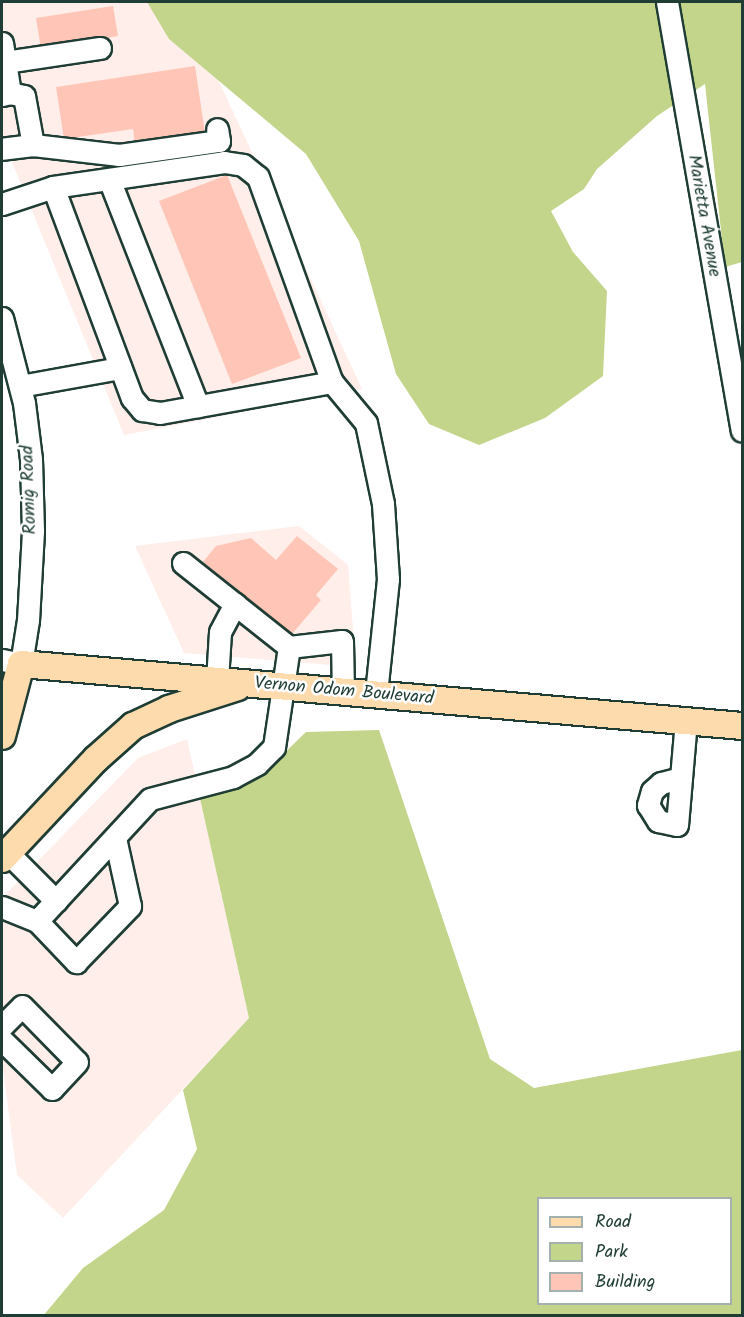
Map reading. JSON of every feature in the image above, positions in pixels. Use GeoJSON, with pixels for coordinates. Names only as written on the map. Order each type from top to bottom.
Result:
{"type":"FeatureCollection","features":[{"type":"Feature","properties":{"kind":"main road","name":"Vernon Odom Boulevard"},"geometry":{"type":"LineString","coordinates":[[11,662],[742,726]]}},
{"type":"Feature","properties":{"kind":"main road"},"geometry":{"type":"LineString","coordinates":[[2,736],[11,662]]}},
{"type":"Feature","properties":{"kind":"main road"},"geometry":{"type":"LineString","coordinates":[[4,856],[96,759],[133,726],[169,709],[249,684]]}},
{"type":"Feature","properties":{"kind":"street","name":"Marietta Avenue"},"geometry":{"type":"LineString","coordinates":[[667,2],[742,430]]}},
{"type":"Feature","properties":{"kind":"street"},"geometry":{"type":"LineString","coordinates":[[33,145],[24,96],[6,94],[3,52],[100,48]]}},
{"type":"Feature","properties":{"kind":"street"},"geometry":{"type":"LineString","coordinates":[[2,149],[33,145],[119,155],[219,141],[217,129]]}},
{"type":"Feature","properties":{"kind":"street"},"geometry":{"type":"LineString","coordinates":[[2,204],[53,187],[224,162],[243,165],[258,177],[332,381],[366,423],[383,504],[388,579],[376,694]]}},
{"type":"Feature","properties":{"kind":"street"},"geometry":{"type":"LineString","coordinates":[[109,179],[198,406]]}},
{"type":"Feature","properties":{"kind":"street"},"geometry":{"type":"LineString","coordinates":[[53,187],[120,368],[132,398],[142,410],[160,413],[332,381]]}},
{"type":"Feature","properties":{"kind":"street","name":"Romig Road"},"geometry":{"type":"LineString","coordinates":[[2,318],[7,357],[20,386],[24,403],[33,489],[32,575],[11,662]]}},
{"type":"Feature","properties":{"kind":"street"},"geometry":{"type":"LineString","coordinates":[[20,386],[120,368]]}},
{"type":"Feature","properties":{"kind":"street"},"geometry":{"type":"LineString","coordinates":[[183,563],[289,647],[342,641],[343,692]]}},
{"type":"Feature","properties":{"kind":"street"},"geometry":{"type":"LineString","coordinates":[[217,681],[220,632],[235,604]]}},
{"type":"Feature","properties":{"kind":"street"},"geometry":{"type":"LineString","coordinates":[[37,921],[150,799],[233,777],[257,764],[274,747],[289,647]]}},
{"type":"Feature","properties":{"kind":"street"},"geometry":{"type":"LineString","coordinates":[[681,778],[686,721]]}},
{"type":"Feature","properties":{"kind":"street"},"geometry":{"type":"LineString","coordinates":[[2,907],[37,921],[76,962],[130,906],[115,838]]}},
{"type":"Feature","properties":{"kind":"street"},"geometry":{"type":"LineString","coordinates":[[4,856],[56,901]]}},
{"type":"Feature","properties":{"kind":"street"},"geometry":{"type":"LineString","coordinates":[[2,1026],[22,1006],[77,1062],[52,1089],[2,1040]]}},
{"type":"Feature","properties":{"kind":"shaded area"},"geometry":{"type":"Polygon","coordinates":[[[2,2],[182,2],[362,389],[124,435],[2,138],[2,2]]]}},
{"type":"Feature","properties":{"kind":"shaded area"},"geometry":{"type":"Polygon","coordinates":[[[299,526],[348,565],[356,667],[184,653],[135,546],[299,526]]]}},
{"type":"Feature","properties":{"kind":"shaded area"},"geometry":{"type":"Polygon","coordinates":[[[187,739],[249,1018],[63,1218],[17,1175],[2,1061],[2,898],[138,758],[187,739]]]}},
{"type":"Feature","properties":{"kind":"green space"},"geometry":{"type":"Polygon","coordinates":[[[147,2],[742,2],[742,262],[725,267],[705,84],[657,116],[597,169],[584,189],[551,211],[573,252],[607,291],[603,376],[545,418],[479,445],[429,424],[396,374],[359,241],[306,154],[169,39],[147,2]]]}},
{"type":"Feature","properties":{"kind":"green space"},"geometry":{"type":"Polygon","coordinates":[[[379,730],[490,1059],[534,1088],[742,1050],[742,1315],[43,1316],[83,1268],[164,1210],[197,1149],[183,1090],[249,1018],[199,794],[269,768],[306,732],[379,730]]]}},
{"type":"Feature","properties":{"kind":"building"},"geometry":{"type":"Polygon","coordinates":[[[113,6],[118,36],[41,49],[36,18],[113,6]]]}},
{"type":"Feature","properties":{"kind":"building"},"geometry":{"type":"Polygon","coordinates":[[[195,66],[205,133],[135,144],[133,129],[64,139],[56,87],[195,66]]]}},
{"type":"Feature","properties":{"kind":"building"},"geometry":{"type":"Polygon","coordinates":[[[227,175],[301,358],[232,384],[159,201],[227,175]]]}},
{"type":"Feature","properties":{"kind":"building"},"geometry":{"type":"Polygon","coordinates":[[[297,536],[338,569],[316,595],[321,600],[292,634],[203,562],[216,546],[251,538],[276,560],[297,536]]]}}]}
